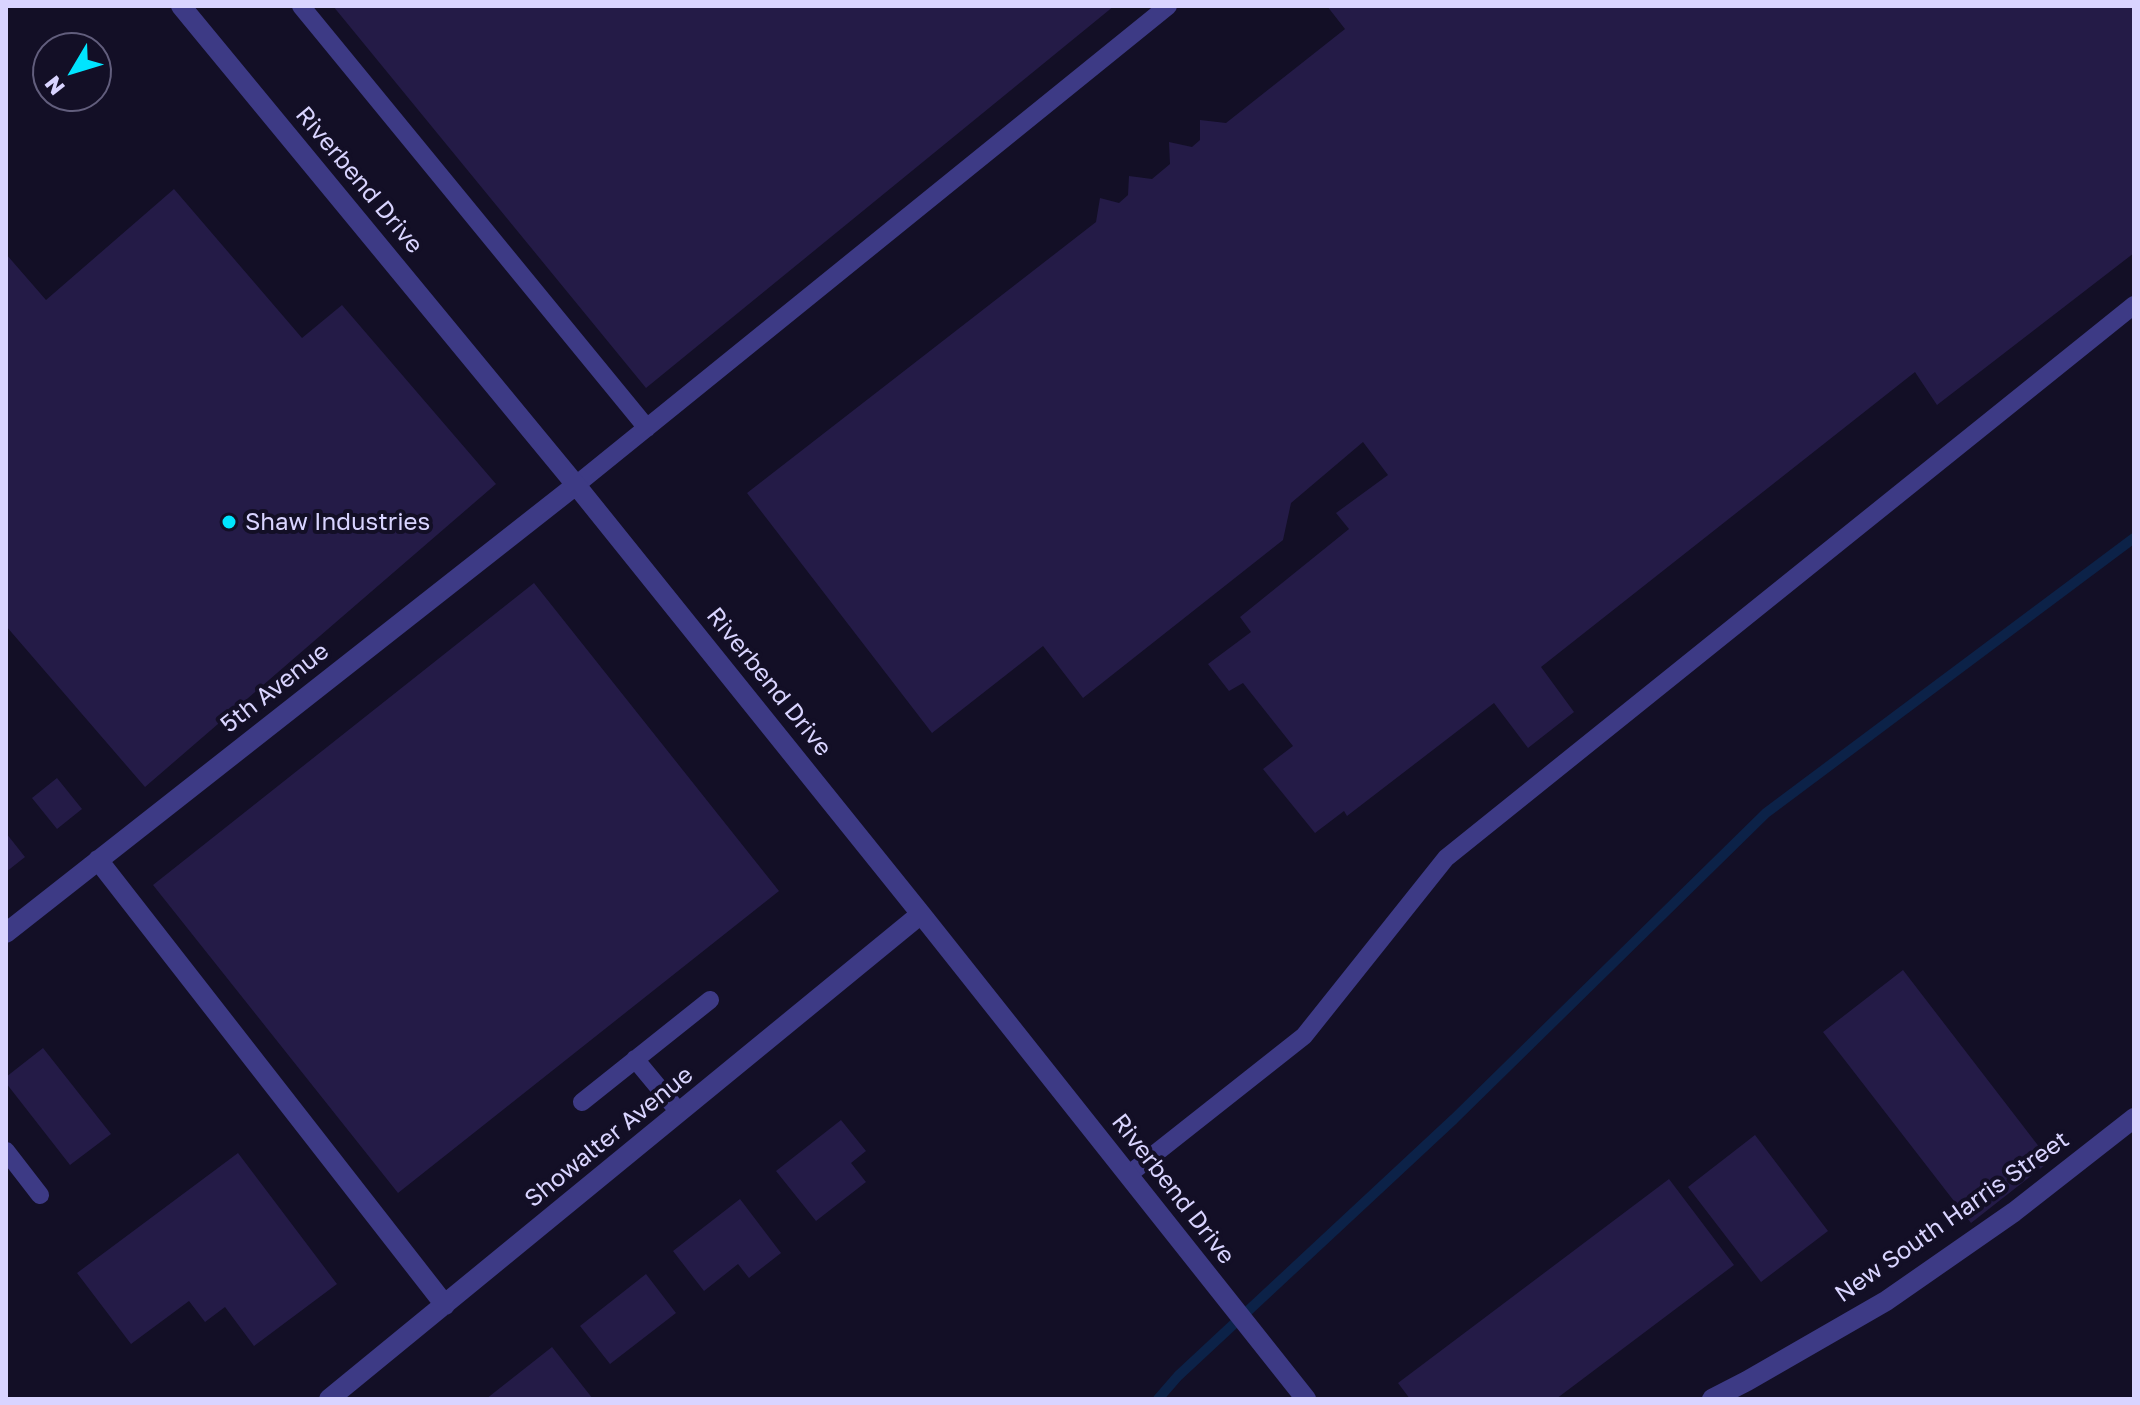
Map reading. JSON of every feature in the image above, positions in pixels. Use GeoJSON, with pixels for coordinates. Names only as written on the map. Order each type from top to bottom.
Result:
{"type":"FeatureCollection","features":[{"type":"Feature","properties":{"kind":"street","name":"Riverbend Drive"},"geometry":{"type":"LineString","coordinates":[[181,6],[576,485],[1306,1399]]}},
{"type":"Feature","properties":{"kind":"street","name":"5th Avenue"},"geometry":{"type":"LineString","coordinates":[[6,933],[576,485]]}},
{"type":"Feature","properties":{"kind":"street"},"geometry":{"type":"LineString","coordinates":[[98,860],[445,1305]]}},
{"type":"Feature","properties":{"kind":"street","name":"Showalter Avenue"},"geometry":{"type":"LineString","coordinates":[[329,1399],[921,914]]}},
{"type":"Feature","properties":{"kind":"street","name":"New South Harris Street"},"geometry":{"type":"LineString","coordinates":[[1712,1399],[1886,1301],[2014,1212],[2134,1118]]}},
{"type":"Feature","properties":{"kind":"lane"},"geometry":{"type":"LineString","coordinates":[[301,6],[647,428]]}},
{"type":"Feature","properties":{"kind":"lane"},"geometry":{"type":"LineString","coordinates":[[576,485],[1168,6]]}},
{"type":"Feature","properties":{"kind":"lane"},"geometry":{"type":"LineString","coordinates":[[1128,1175],[1304,1036],[1446,858],[2134,305]]}},
{"type":"Feature","properties":{"kind":"lane"},"geometry":{"type":"LineString","coordinates":[[582,1102],[710,1000]]}},
{"type":"Feature","properties":{"kind":"lane"},"geometry":{"type":"LineString","coordinates":[[635,1059],[679,1112]]}},
{"type":"Feature","properties":{"kind":"lane"},"geometry":{"type":"LineString","coordinates":[[6,1151],[40,1195]]}},
{"type":"Feature","properties":{"kind":"building"},"geometry":{"type":"Polygon","coordinates":[[[333,6],[1114,6],[646,388],[333,6]]]}},
{"type":"Feature","properties":{"kind":"building"},"geometry":{"type":"Polygon","coordinates":[[[1327,6],[2134,6],[2134,253],[1937,405],[1915,372],[1541,667],[1574,712],[1528,748],[1494,703],[1347,816],[1344,811],[1315,833],[1263,769],[1293,746],[1243,683],[1229,691],[1208,664],[1251,632],[1240,617],[1349,529],[1336,513],[1388,475],[1363,442],[1291,503],[1283,540],[1083,698],[1043,646],[932,733],[747,493],[1096,222],[1100,198],[1119,203],[1128,195],[1129,176],[1152,179],[1170,164],[1169,142],[1192,147],[1200,140],[1200,120],[1226,123],[1345,29],[1327,6]]]}},
{"type":"Feature","properties":{"kind":"building","name":"Shaw Industries"},"geometry":{"type":"Polygon","coordinates":[[[174,189],[302,338],[342,305],[496,484],[145,787],[6,626],[6,254],[46,300],[174,189]]]}},
{"type":"Feature","properties":{"kind":"building"},"geometry":{"type":"Polygon","coordinates":[[[534,583],[779,891],[398,1193],[153,885],[534,583]]]}},
{"type":"Feature","properties":{"kind":"building"},"geometry":{"type":"Polygon","coordinates":[[[57,778],[82,809],[57,829],[32,798],[57,778]]]}},
{"type":"Feature","properties":{"kind":"building"},"geometry":{"type":"Polygon","coordinates":[[[6,833],[25,857],[6,872],[6,833]]]}},
{"type":"Feature","properties":{"kind":"building"},"geometry":{"type":"Polygon","coordinates":[[[1903,970],[2050,1161],[1971,1223],[1823,1032],[1903,970]]]}},
{"type":"Feature","properties":{"kind":"building"},"geometry":{"type":"Polygon","coordinates":[[[43,1048],[111,1134],[70,1165],[6,1083],[6,1077],[43,1048]]]}},
{"type":"Feature","properties":{"kind":"building"},"geometry":{"type":"Polygon","coordinates":[[[841,1120],[866,1151],[851,1163],[866,1182],[816,1221],[776,1171],[841,1120]]]}},
{"type":"Feature","properties":{"kind":"building"},"geometry":{"type":"Polygon","coordinates":[[[1755,1135],[1828,1231],[1761,1282],[1688,1187],[1755,1135]]]}},
{"type":"Feature","properties":{"kind":"building"},"geometry":{"type":"Polygon","coordinates":[[[238,1153],[337,1284],[254,1346],[225,1307],[205,1322],[189,1301],[131,1344],[77,1273],[238,1153]]]}},
{"type":"Feature","properties":{"kind":"building"},"geometry":{"type":"Polygon","coordinates":[[[1669,1179],[1734,1265],[1556,1399],[1410,1399],[1398,1383],[1669,1179]]]}},
{"type":"Feature","properties":{"kind":"building"},"geometry":{"type":"Polygon","coordinates":[[[740,1199],[781,1253],[749,1278],[738,1264],[704,1291],[673,1251],[740,1199]]]}},
{"type":"Feature","properties":{"kind":"building"},"geometry":{"type":"Polygon","coordinates":[[[646,1274],[676,1313],[610,1364],[580,1326],[646,1274]]]}},
{"type":"Feature","properties":{"kind":"building"},"geometry":{"type":"Polygon","coordinates":[[[552,1347],[593,1399],[486,1399],[552,1347]]]}},
{"type":"Feature","properties":{"kind":"waterway"},"geometry":{"type":"LineString","coordinates":[[1158,1399],[1178,1376],[1454,1119],[1766,813],[2134,538]]}},
{"type":"Feature","properties":{"kind":"place","name":"Shaw Industries"},"geometry":{"type":"Point","coordinates":[229,522]}}]}
